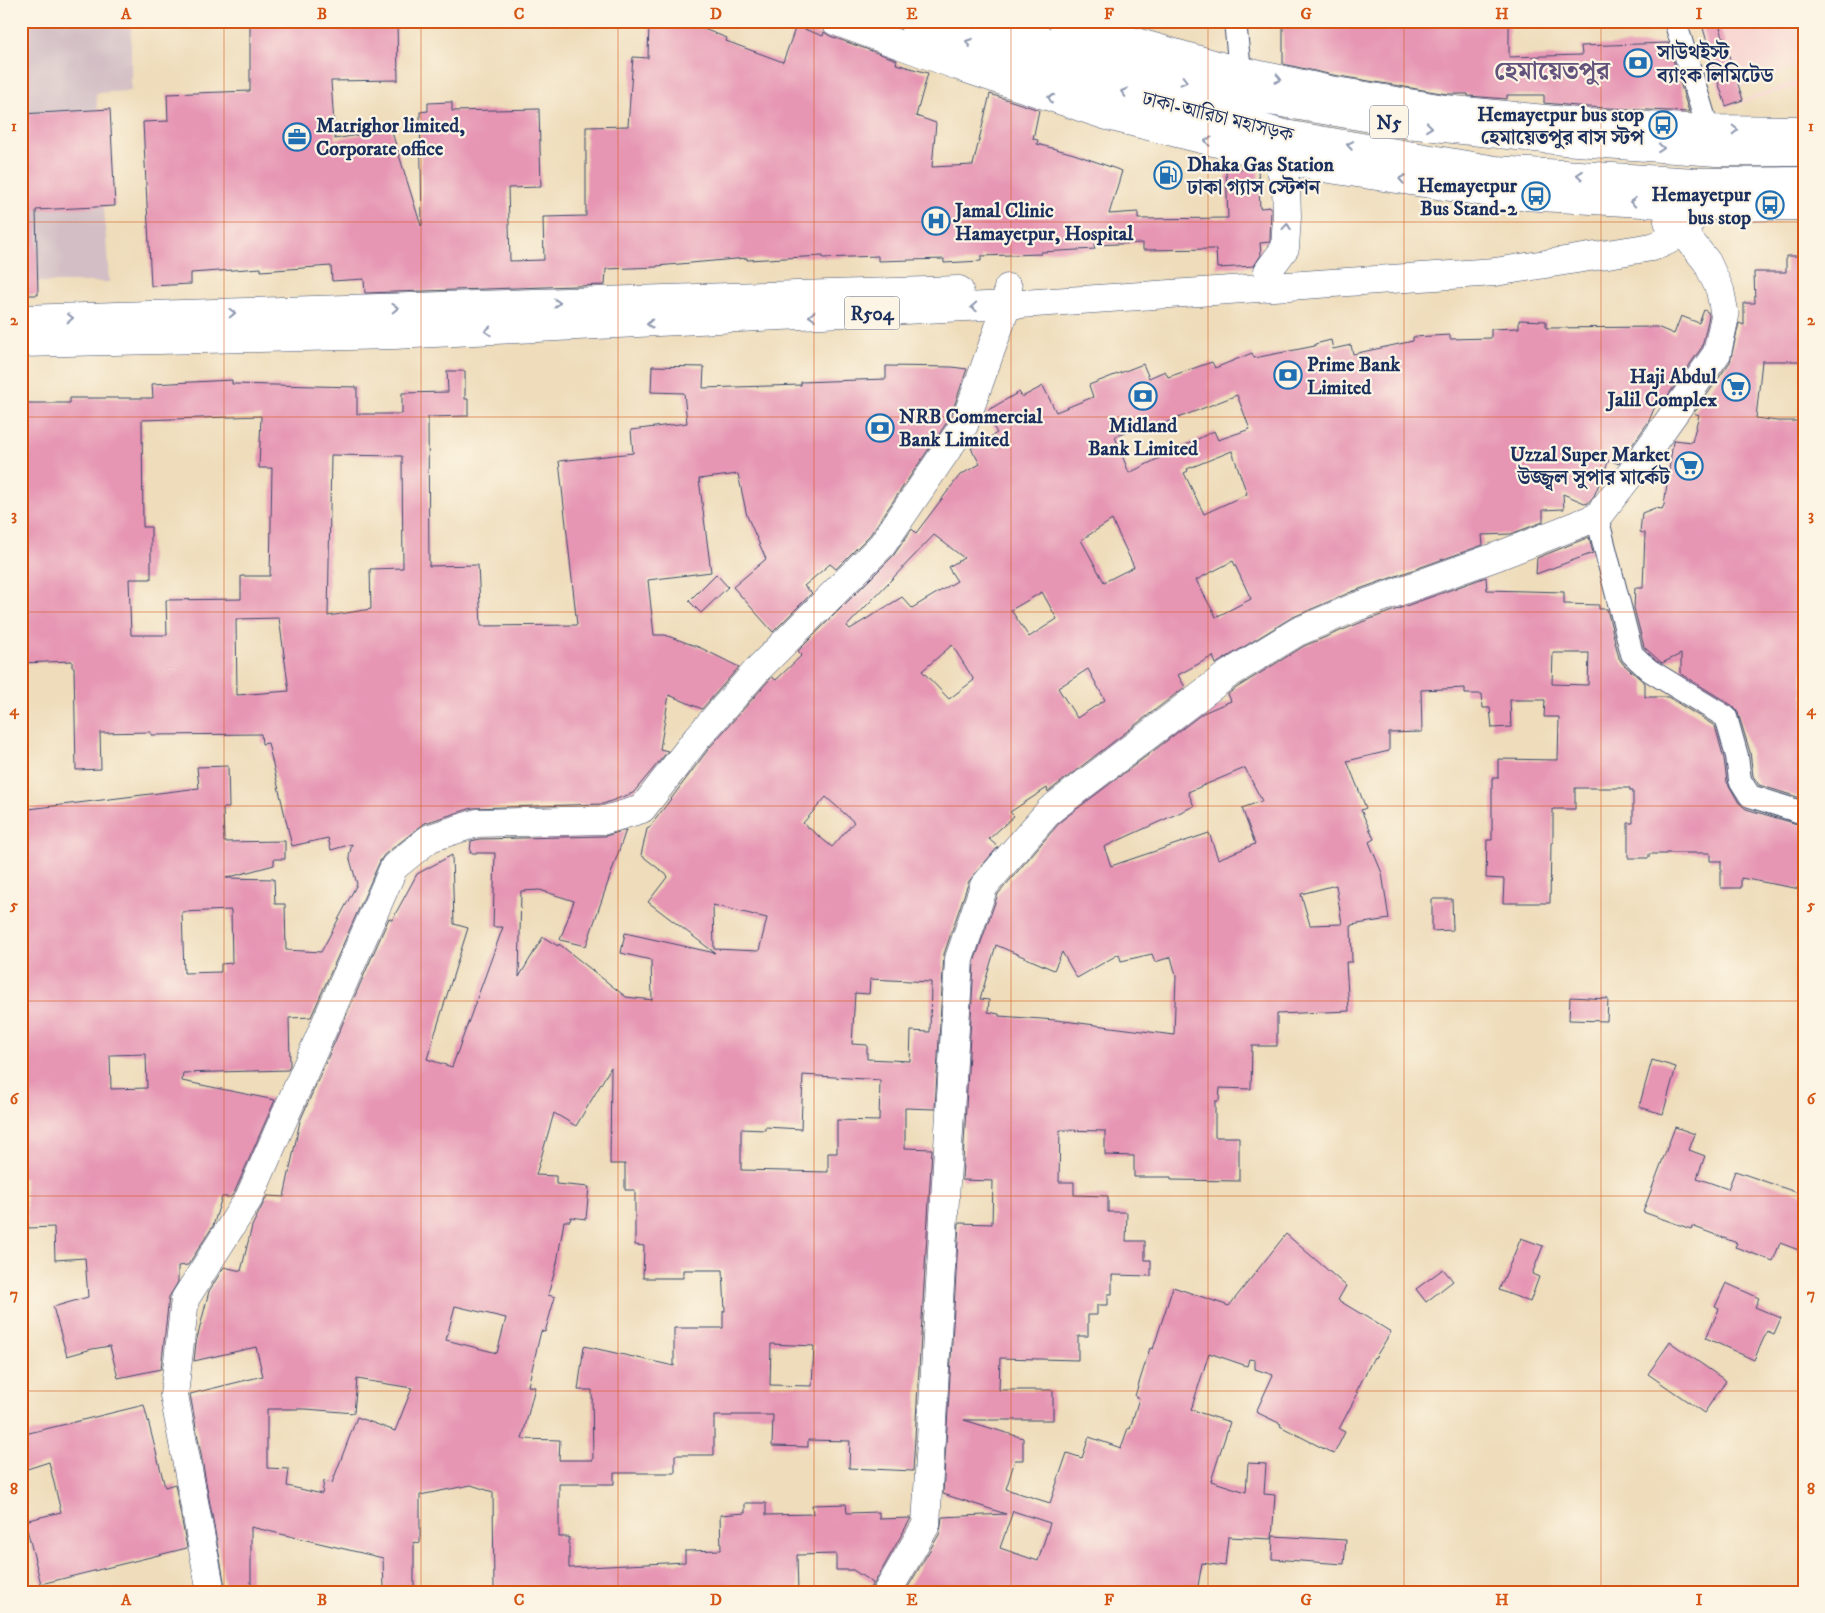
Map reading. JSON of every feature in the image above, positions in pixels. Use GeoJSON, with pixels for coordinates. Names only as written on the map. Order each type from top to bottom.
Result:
{"type":"FeatureCollection","features":[{"type":"Feature","properties":{"kind":"main road"},"geometry":{"type":"LineString","coordinates":[[835,21],[958,66],[1107,116],[1316,167],[1504,195],[1683,216],[1744,207],[1804,206]]}},
{"type":"Feature","properties":{"kind":"main road","name":"ঢাকা-আরিচা মহাসড়ক"},"geometry":{"type":"LineString","coordinates":[[912,21],[1067,77],[1286,134],[1496,170],[1696,182],[1804,181]]}},
{"type":"Feature","properties":{"kind":"main road","name":"ঢাকা-আরিচা মহাসড়ক"},"geometry":{"type":"LineString","coordinates":[[986,21],[1092,58],[1270,102],[1407,124],[1563,141],[1716,152],[1804,152]]}},
{"type":"Feature","properties":{"kind":"main road"},"geometry":{"type":"LineString","coordinates":[[1062,21],[1240,71],[1330,90],[1445,110],[1587,123],[1708,129],[1804,130]]}},
{"type":"Feature","properties":{"kind":"main road"},"geometry":{"type":"LineString","coordinates":[[1268,271],[1285,248],[1287,217],[1286,184],[1276,157]]}},
{"type":"Feature","properties":{"kind":"main road"},"geometry":{"type":"LineString","coordinates":[[887,1592],[926,1525],[959,960],[984,886],[1050,810],[1227,674],[1297,632],[1356,607],[1498,556],[1598,516],[1633,471],[1716,353],[1725,316],[1720,290],[1683,216]]}},
{"type":"Feature","properties":{"kind":"main road","name":"R504"},"geometry":{"type":"LineString","coordinates":[[21,319],[1007,297],[1268,271],[1493,255],[1648,230],[1683,216]]}},
{"type":"Feature","properties":{"kind":"main road","name":"R504"},"geometry":{"type":"LineString","coordinates":[[21,343],[394,336],[1007,297],[1495,272],[1652,247],[1668,242],[1683,216]]}},
{"type":"Feature","properties":{"kind":"main road"},"geometry":{"type":"LineString","coordinates":[[211,1592],[174,1395],[185,1299],[248,1198],[394,867],[430,838],[477,824],[605,820],[642,809],[698,737],[753,675],[882,545],[964,425],[1007,297]]}},
{"type":"Feature","properties":{"kind":"street"},"geometry":{"type":"LineString","coordinates":[[1235,21],[1240,71]]}},
{"type":"Feature","properties":{"kind":"street"},"geometry":{"type":"LineString","coordinates":[[1675,21],[1708,129]]}},
{"type":"Feature","properties":{"kind":"street"},"geometry":{"type":"LineString","coordinates":[[1598,516],[1632,654],[1649,670],[1726,717],[1737,756],[1740,780],[1750,796],[1804,813]]}},
{"type":"Feature","properties":{"kind":"shaded area"},"geometry":{"type":"Polygon","coordinates":[[[21,21],[131,21],[131,91],[96,93],[109,282],[21,282],[21,21]]]}},
{"type":"Feature","properties":{"kind":"shaded area"},"geometry":{"type":"Polygon","coordinates":[[[1696,21],[1701,21],[1706,38],[1718,21],[1794,21],[1804,45],[1804,65],[1739,87],[1724,43],[1707,49],[1727,106],[1804,78],[1804,84],[1725,108],[1696,21]]]}},
{"type":"Feature","properties":{"kind":"building"},"geometry":{"type":"Polygon","coordinates":[[[250,21],[397,21],[398,80],[331,81],[335,139],[391,129],[421,226],[420,112],[428,111],[428,103],[452,102],[452,111],[539,109],[541,187],[508,188],[510,261],[544,260],[543,217],[586,216],[586,127],[628,126],[633,57],[648,58],[649,21],[683,21],[727,38],[726,41],[783,62],[796,26],[823,36],[824,32],[830,36],[897,60],[896,64],[928,73],[916,116],[936,123],[932,167],[973,165],[990,94],[1039,110],[1033,139],[1038,140],[1037,144],[1074,154],[1122,171],[1109,214],[1138,212],[1138,219],[1228,218],[1226,170],[1258,169],[1260,208],[1271,207],[1270,242],[1260,243],[1261,255],[1254,266],[1217,268],[1216,249],[1143,250],[1143,243],[1094,245],[1095,249],[1041,252],[1041,254],[981,256],[981,261],[944,263],[944,259],[878,261],[878,256],[823,258],[823,256],[747,260],[747,258],[657,267],[606,269],[605,285],[365,293],[364,279],[332,281],[331,266],[191,273],[191,284],[151,286],[143,122],[168,121],[167,94],[250,91],[250,21]]]}},
{"type":"Feature","properties":{"kind":"building"},"geometry":{"type":"Polygon","coordinates":[[[1283,21],[1322,21],[1322,24],[1368,25],[1368,21],[1509,21],[1509,57],[1582,55],[1581,46],[1668,43],[1689,112],[1544,103],[1544,95],[1507,95],[1507,99],[1468,96],[1468,94],[1447,94],[1333,75],[1283,64],[1283,21]]]}},
{"type":"Feature","properties":{"kind":"building"},"geometry":{"type":"Polygon","coordinates":[[[1701,21],[1718,21],[1743,100],[1726,106],[1705,42],[1707,42],[1701,21]]]}},
{"type":"Feature","properties":{"kind":"building"},"geometry":{"type":"Polygon","coordinates":[[[110,109],[115,206],[36,210],[38,295],[21,295],[21,114],[110,109]]]}},
{"type":"Feature","properties":{"kind":"building"},"geometry":{"type":"Polygon","coordinates":[[[1786,256],[1804,256],[1804,361],[1762,361],[1756,418],[1777,421],[1802,421],[1802,449],[1804,449],[1804,638],[1802,698],[1804,698],[1804,799],[1759,785],[1753,776],[1750,752],[1738,713],[1733,706],[1681,674],[1681,654],[1662,663],[1644,647],[1634,608],[1635,588],[1643,588],[1645,533],[1640,532],[1642,513],[1655,508],[1662,509],[1664,505],[1673,442],[1674,440],[1692,442],[1699,415],[1694,413],[1730,362],[1739,323],[1744,325],[1744,303],[1755,303],[1754,272],[1786,272],[1786,256]]]}},
{"type":"Feature","properties":{"kind":"building"},"geometry":{"type":"Polygon","coordinates":[[[1704,310],[1708,312],[1709,316],[1702,347],[1664,401],[1658,399],[1649,421],[1628,451],[1626,450],[1619,464],[1609,460],[1594,496],[1587,504],[1563,494],[1564,509],[1543,510],[1543,522],[1511,534],[1482,535],[1483,545],[1351,592],[1291,618],[1216,664],[1213,656],[1178,675],[1185,687],[1048,792],[1047,788],[1010,812],[1014,816],[989,839],[998,847],[969,881],[944,954],[935,1109],[905,1108],[905,1148],[932,1149],[913,1471],[849,1468],[850,1441],[808,1440],[808,1447],[772,1446],[773,1415],[732,1415],[714,1416],[714,1455],[675,1455],[675,1473],[614,1473],[614,1484],[559,1484],[559,1537],[569,1537],[569,1568],[685,1562],[685,1551],[721,1550],[720,1515],[745,1513],[745,1503],[766,1503],[766,1515],[813,1514],[812,1505],[846,1504],[847,1513],[879,1512],[879,1519],[911,1518],[871,1592],[868,1592],[873,1583],[853,1570],[836,1570],[836,1554],[797,1555],[798,1592],[494,1592],[493,1492],[471,1485],[420,1495],[420,1543],[414,1542],[414,1589],[384,1589],[383,1558],[251,1527],[251,1592],[226,1592],[190,1394],[263,1376],[256,1347],[194,1361],[196,1343],[209,1291],[224,1267],[241,1271],[252,1226],[267,1196],[284,1197],[300,1121],[389,918],[392,920],[417,874],[452,855],[454,924],[468,928],[427,1059],[452,1067],[503,927],[493,927],[495,853],[470,853],[471,841],[480,839],[605,836],[626,830],[586,946],[560,940],[574,901],[540,890],[521,891],[519,977],[543,937],[558,946],[559,944],[626,997],[652,1000],[651,960],[621,953],[625,933],[715,953],[648,902],[668,876],[641,855],[647,829],[710,747],[770,679],[772,677],[776,680],[802,655],[798,651],[893,556],[912,529],[916,533],[960,475],[980,464],[971,448],[997,433],[985,412],[1019,392],[1022,397],[1043,386],[1056,412],[1093,397],[1089,385],[1143,364],[1149,378],[1165,371],[1168,377],[1212,362],[1215,368],[1252,353],[1254,358],[1315,346],[1315,344],[1331,340],[1333,349],[1351,345],[1353,354],[1413,341],[1413,337],[1450,335],[1450,339],[1491,338],[1491,329],[1519,328],[1519,320],[1546,321],[1546,328],[1657,327],[1674,334],[1681,316],[1699,323],[1704,310]],[[1237,395],[1147,430],[1145,425],[1115,437],[1129,473],[1214,431],[1218,440],[1250,429],[1237,395]],[[1232,451],[1187,469],[1188,471],[1184,473],[1204,514],[1247,494],[1232,451]],[[1112,520],[1081,540],[1104,582],[1134,567],[1112,520]],[[934,535],[847,626],[850,629],[902,597],[912,608],[957,581],[948,567],[964,558],[934,535]],[[1233,561],[1196,580],[1216,617],[1251,599],[1233,561]],[[1042,592],[1011,610],[1029,637],[1057,619],[1042,592]],[[952,645],[922,671],[949,699],[974,680],[952,645]],[[1088,669],[1058,688],[1077,718],[1105,700],[1088,669]],[[826,797],[803,823],[832,847],[854,822],[826,797]],[[713,905],[714,949],[759,951],[767,918],[713,905]],[[870,979],[869,994],[855,993],[852,1044],[867,1045],[867,1059],[910,1061],[911,1031],[930,1032],[931,982],[870,979]],[[611,1067],[576,1126],[554,1113],[536,1175],[556,1176],[556,1184],[589,1187],[586,1219],[571,1217],[570,1221],[564,1221],[557,1263],[548,1295],[555,1297],[545,1332],[541,1331],[528,1386],[535,1387],[522,1439],[560,1440],[559,1460],[593,1460],[592,1390],[578,1390],[584,1346],[674,1366],[674,1328],[723,1328],[723,1311],[725,1311],[723,1270],[683,1270],[683,1278],[643,1278],[644,1246],[635,1245],[635,1190],[625,1190],[625,1164],[610,1164],[611,1067]],[[803,1075],[801,1129],[765,1127],[765,1130],[741,1129],[741,1170],[828,1172],[828,1153],[837,1153],[837,1120],[879,1121],[880,1080],[803,1075]],[[455,1306],[446,1340],[497,1353],[506,1318],[455,1306]],[[771,1344],[770,1385],[812,1386],[814,1346],[771,1344]],[[357,1379],[354,1413],[306,1409],[267,1409],[267,1468],[289,1469],[287,1486],[322,1494],[324,1481],[332,1483],[357,1417],[395,1431],[412,1388],[357,1379]]]}},
{"type":"Feature","properties":{"kind":"building"},"geometry":{"type":"Polygon","coordinates":[[[652,366],[704,367],[703,388],[801,385],[801,382],[886,379],[886,366],[967,369],[950,418],[870,535],[836,569],[830,564],[804,586],[812,593],[773,632],[733,587],[766,559],[747,516],[738,474],[699,479],[711,572],[648,580],[654,635],[665,635],[701,648],[739,667],[702,709],[669,695],[660,749],[668,751],[633,793],[603,804],[472,808],[425,823],[384,855],[311,1017],[289,1018],[290,1065],[288,1070],[183,1073],[182,1081],[275,1100],[235,1191],[231,1197],[222,1197],[213,1226],[188,1265],[178,1266],[178,1282],[169,1297],[161,1369],[118,1378],[110,1346],[67,1356],[53,1307],[88,1297],[85,1258],[55,1260],[54,1227],[28,1228],[25,1178],[21,1178],[21,1005],[25,1005],[21,976],[21,810],[199,788],[197,767],[228,766],[229,808],[223,808],[224,842],[285,841],[285,859],[274,859],[274,865],[226,878],[274,879],[275,904],[285,904],[286,950],[321,952],[357,884],[349,856],[352,844],[331,850],[328,838],[292,846],[268,743],[262,744],[261,734],[151,735],[151,732],[100,733],[101,769],[76,770],[74,667],[72,667],[72,661],[21,663],[21,403],[70,403],[70,398],[153,398],[152,384],[232,380],[232,384],[357,387],[357,414],[402,414],[402,393],[448,392],[447,371],[465,371],[465,399],[468,399],[468,416],[428,417],[429,566],[478,565],[481,626],[577,625],[559,461],[633,453],[631,430],[687,423],[684,393],[651,392],[652,366]],[[261,416],[142,420],[143,527],[151,527],[151,579],[129,579],[131,635],[167,635],[166,600],[241,599],[241,576],[270,576],[272,468],[259,468],[261,416]],[[331,455],[328,616],[371,609],[370,569],[403,568],[402,456],[331,455]],[[279,618],[236,619],[237,695],[289,691],[279,618]],[[231,910],[182,912],[184,973],[221,972],[221,964],[232,963],[231,910]],[[146,1054],[110,1055],[111,1089],[147,1088],[146,1054]]]}},
{"type":"Feature","properties":{"kind":"building"},"geometry":{"type":"Polygon","coordinates":[[[1589,537],[1593,553],[1536,574],[1537,558],[1589,537]]]}},
{"type":"Feature","properties":{"kind":"building"},"geometry":{"type":"Polygon","coordinates":[[[716,574],[728,587],[701,613],[689,601],[716,574]]]}},
{"type":"Feature","properties":{"kind":"building"},"geometry":{"type":"Polygon","coordinates":[[[1486,577],[1487,590],[1564,592],[1564,604],[1599,605],[1599,609],[1607,609],[1619,658],[1623,664],[1645,683],[1645,697],[1668,697],[1715,726],[1724,759],[1727,782],[1739,803],[1746,809],[1804,826],[1804,872],[1800,889],[1741,878],[1741,888],[1721,888],[1721,861],[1710,861],[1710,853],[1649,854],[1649,858],[1628,858],[1628,823],[1633,823],[1633,791],[1630,791],[1630,788],[1575,788],[1575,809],[1553,809],[1550,903],[1503,903],[1504,879],[1486,878],[1487,840],[1492,840],[1492,778],[1498,778],[1498,759],[1558,760],[1559,717],[1544,717],[1545,700],[1510,700],[1511,727],[1492,728],[1490,708],[1483,708],[1482,694],[1465,694],[1465,688],[1421,690],[1422,732],[1389,733],[1389,751],[1347,761],[1366,808],[1361,810],[1374,839],[1369,842],[1382,873],[1389,919],[1351,925],[1352,962],[1346,962],[1349,1011],[1277,1014],[1277,1046],[1252,1046],[1251,1089],[1220,1088],[1219,1101],[1215,1101],[1215,1137],[1239,1137],[1239,1181],[1171,1180],[1171,1177],[1134,1177],[1134,1156],[1105,1155],[1105,1131],[1060,1130],[1059,1182],[1074,1182],[1074,1195],[1108,1196],[1108,1212],[1127,1212],[1126,1241],[1145,1241],[1145,1260],[1151,1260],[1151,1276],[1112,1275],[1112,1294],[1108,1294],[1108,1305],[1097,1305],[1097,1315],[1088,1315],[1088,1336],[1078,1336],[1078,1360],[1000,1358],[999,1390],[1053,1390],[1053,1420],[964,1420],[1023,1438],[1023,1460],[1015,1460],[1006,1489],[1050,1503],[1067,1453],[1082,1458],[1089,1437],[1121,1448],[1128,1428],[1130,1429],[1139,1398],[1135,1396],[1150,1348],[1153,1349],[1173,1287],[1229,1306],[1286,1234],[1346,1286],[1338,1300],[1391,1332],[1374,1357],[1356,1392],[1358,1393],[1339,1429],[1345,1432],[1334,1454],[1256,1412],[1273,1375],[1255,1369],[1255,1360],[1249,1359],[1247,1366],[1209,1353],[1191,1410],[1230,1422],[1211,1481],[1246,1492],[1248,1463],[1266,1464],[1264,1494],[1275,1495],[1272,1539],[1228,1537],[1225,1566],[1202,1563],[1197,1592],[1164,1592],[1136,1587],[1136,1592],[905,1592],[940,1533],[942,1517],[1006,1514],[943,1494],[959,1223],[992,1224],[993,1181],[962,1180],[974,962],[998,894],[1061,821],[1203,713],[1231,701],[1228,694],[1236,688],[1304,646],[1362,622],[1486,577]],[[1553,653],[1552,684],[1588,685],[1589,653],[1553,653]],[[1245,768],[1188,792],[1194,806],[1104,847],[1111,866],[1209,833],[1218,859],[1255,844],[1242,808],[1262,801],[1245,768]],[[1336,885],[1301,894],[1310,925],[1342,924],[1336,885]],[[996,945],[980,999],[989,1000],[988,1012],[999,1014],[999,1016],[1056,1020],[1174,1035],[1176,976],[1171,957],[1155,962],[1152,954],[1121,961],[1119,954],[1077,978],[1062,952],[1054,970],[996,945]],[[1013,1511],[1000,1548],[1038,1561],[1050,1523],[1013,1511]]]}},
{"type":"Feature","properties":{"kind":"building"},"geometry":{"type":"Polygon","coordinates":[[[1432,899],[1452,899],[1453,930],[1432,931],[1432,899]]]}},
{"type":"Feature","properties":{"kind":"building"},"geometry":{"type":"Polygon","coordinates":[[[1570,997],[1608,999],[1607,1021],[1569,1020],[1570,997]]]}},
{"type":"Feature","properties":{"kind":"building"},"geometry":{"type":"Polygon","coordinates":[[[1652,1060],[1676,1067],[1663,1114],[1639,1107],[1652,1060]]]}},
{"type":"Feature","properties":{"kind":"building"},"geometry":{"type":"Polygon","coordinates":[[[1675,1127],[1695,1134],[1689,1150],[1705,1156],[1697,1178],[1728,1189],[1735,1171],[1804,1195],[1804,1252],[1780,1243],[1773,1261],[1735,1247],[1737,1243],[1692,1226],[1691,1229],[1643,1212],[1675,1127]]]}},
{"type":"Feature","properties":{"kind":"building"},"geometry":{"type":"Polygon","coordinates":[[[1521,1238],[1543,1246],[1532,1274],[1539,1277],[1530,1302],[1499,1290],[1521,1238]]]}},
{"type":"Feature","properties":{"kind":"building"},"geometry":{"type":"Polygon","coordinates":[[[1443,1269],[1453,1281],[1426,1302],[1416,1289],[1443,1269]]]}},
{"type":"Feature","properties":{"kind":"building"},"geometry":{"type":"Polygon","coordinates":[[[1726,1283],[1759,1298],[1755,1307],[1781,1318],[1774,1334],[1767,1331],[1754,1360],[1706,1338],[1719,1309],[1715,1307],[1726,1283]]]}},
{"type":"Feature","properties":{"kind":"building"},"geometry":{"type":"Polygon","coordinates":[[[1670,1342],[1726,1381],[1704,1413],[1648,1374],[1670,1342]]]}},
{"type":"Feature","properties":{"kind":"building"},"geometry":{"type":"Polygon","coordinates":[[[144,1405],[165,1487],[175,1484],[187,1548],[41,1584],[25,1521],[61,1512],[49,1462],[21,1471],[21,1435],[144,1405]]]}},
{"type":"Feature","properties":{"kind":"building"},"geometry":{"type":"Polygon","coordinates":[[[1273,1536],[1346,1540],[1344,1564],[1272,1559],[1273,1536]]]}},
{"type":"Feature","properties":{"kind":"place","name":"সাউথইস্ট ব্যাংক লিমিটেড"},"geometry":{"type":"Point","coordinates":[1638,63]}},
{"type":"Feature","properties":{"kind":"place","name":"Hemayetpur bus stop হেমায়েতপুর বাস স্টপ"},"geometry":{"type":"Point","coordinates":[1663,125]}},
{"type":"Feature","properties":{"kind":"place","name":"Matrighor limited, Corporate office"},"geometry":{"type":"Point","coordinates":[297,137]}},
{"type":"Feature","properties":{"kind":"place","name":"Dhaka Gas Station ঢাকা গ্যাস স্টেশন"},"geometry":{"type":"Point","coordinates":[1168,175]}},
{"type":"Feature","properties":{"kind":"place","name":"Hemayetpur Bus Stand-2"},"geometry":{"type":"Point","coordinates":[1536,196]}},
{"type":"Feature","properties":{"kind":"place","name":"Hemayetpur bus stop"},"geometry":{"type":"Point","coordinates":[1770,205]}},
{"type":"Feature","properties":{"kind":"place","name":"Jamal Clinic Hamayetpur, Hospital"},"geometry":{"type":"Point","coordinates":[936,221]}},
{"type":"Feature","properties":{"kind":"place","name":"Prime Bank Limited"},"geometry":{"type":"Point","coordinates":[1288,375]}},
{"type":"Feature","properties":{"kind":"place","name":"Haji Abdul Jalil Complex"},"geometry":{"type":"Point","coordinates":[1736,387]}},
{"type":"Feature","properties":{"kind":"place","name":"Midland Bank Limited"},"geometry":{"type":"Point","coordinates":[1143,396]}},
{"type":"Feature","properties":{"kind":"place","name":"NRB Commercial Bank Limited"},"geometry":{"type":"Point","coordinates":[880,428]}},
{"type":"Feature","properties":{"kind":"place","name":"Uzzal Super Market উজ্জ্বল সুপার মার্কেট"},"geometry":{"type":"Point","coordinates":[1689,466]}},
{"type":"Feature","properties":{"kind":"district","name":"হেমায়েতপুর"},"geometry":{"type":"Point","coordinates":[1552,70]}}]}
